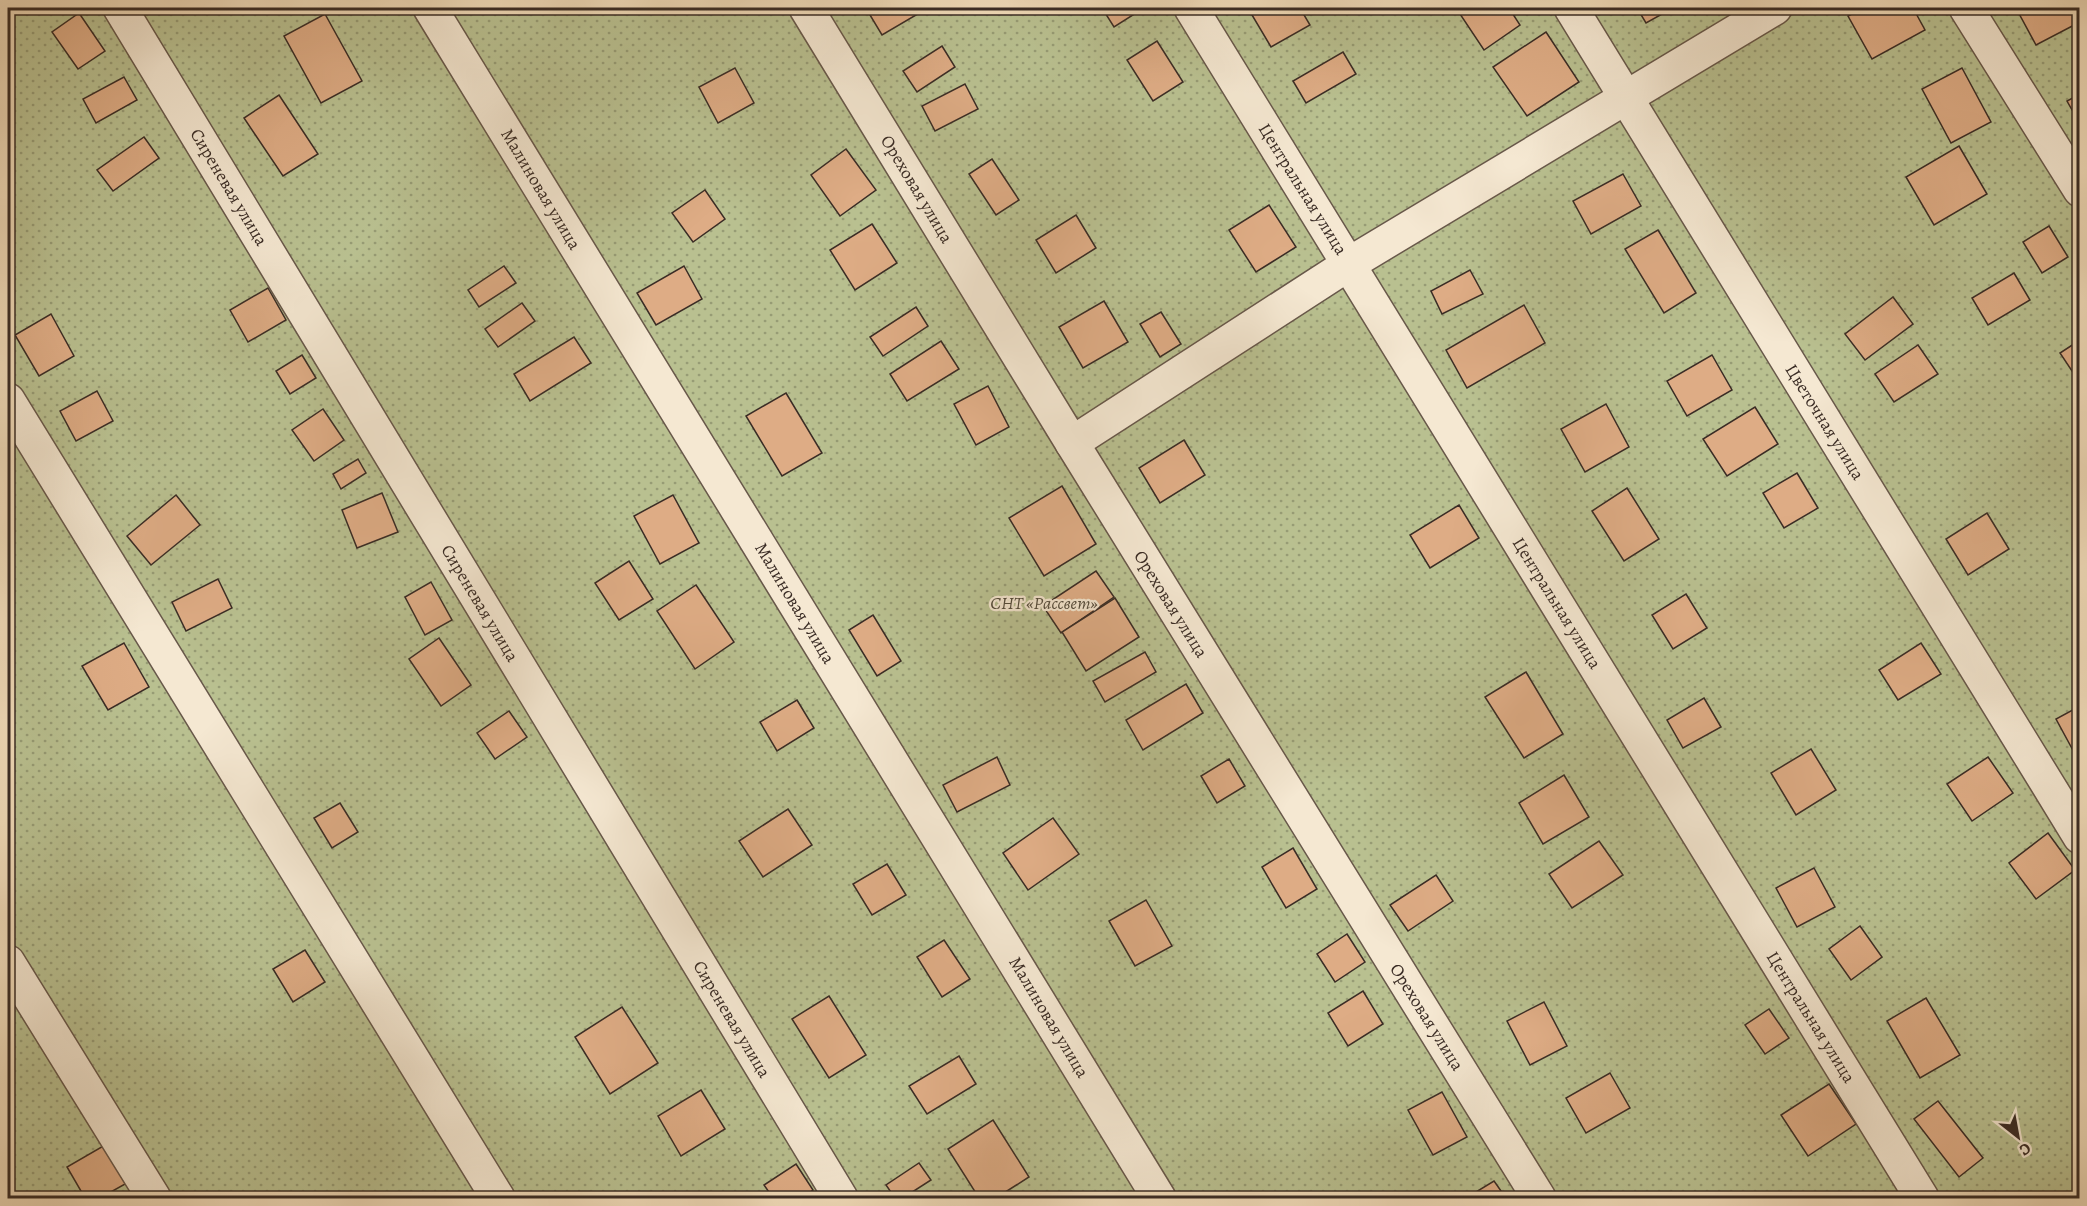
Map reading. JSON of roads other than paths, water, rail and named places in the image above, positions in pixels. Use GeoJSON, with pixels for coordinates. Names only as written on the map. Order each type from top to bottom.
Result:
{"type":"FeatureCollection","features":[{"type":"Feature","properties":{"kind":"street","name":"Сиреневая улица"},"geometry":{"type":"LineString","coordinates":[[120,8],[841,1198]]}},
{"type":"Feature","properties":{"kind":"street","name":"Малиновая улица"},"geometry":{"type":"LineString","coordinates":[[430,8],[1160,1198]]}},
{"type":"Feature","properties":{"kind":"street","name":"Ореховая улица"},"geometry":{"type":"LineString","coordinates":[[806,8],[1539,1198]]}},
{"type":"Feature","properties":{"kind":"street","name":"Центральная улица"},"geometry":{"type":"LineString","coordinates":[[1191,8],[1922,1198]]}},
{"type":"Feature","properties":{"kind":"street","name":"Цветочная улица"},"geometry":{"type":"LineString","coordinates":[[1571,8],[2079,837]]}},
{"type":"Feature","properties":{"kind":"street"},"geometry":{"type":"LineString","coordinates":[[1072,443],[1350,264],[1774,8]]}},
{"type":"Feature","properties":{"kind":"street"},"geometry":{"type":"LineString","coordinates":[[1966,8],[2079,190]]}},
{"type":"Feature","properties":{"kind":"street"},"geometry":{"type":"LineString","coordinates":[[8,400],[498,1198]]}},
{"type":"Feature","properties":{"kind":"street"},"geometry":{"type":"LineString","coordinates":[[8,962],[154,1198]]}},
{"type":"Feature","properties":{"kind":"park label","name":"СНТ «Рассвет»"},"geometry":{"type":"Point","coordinates":[1044,603]}}]}
